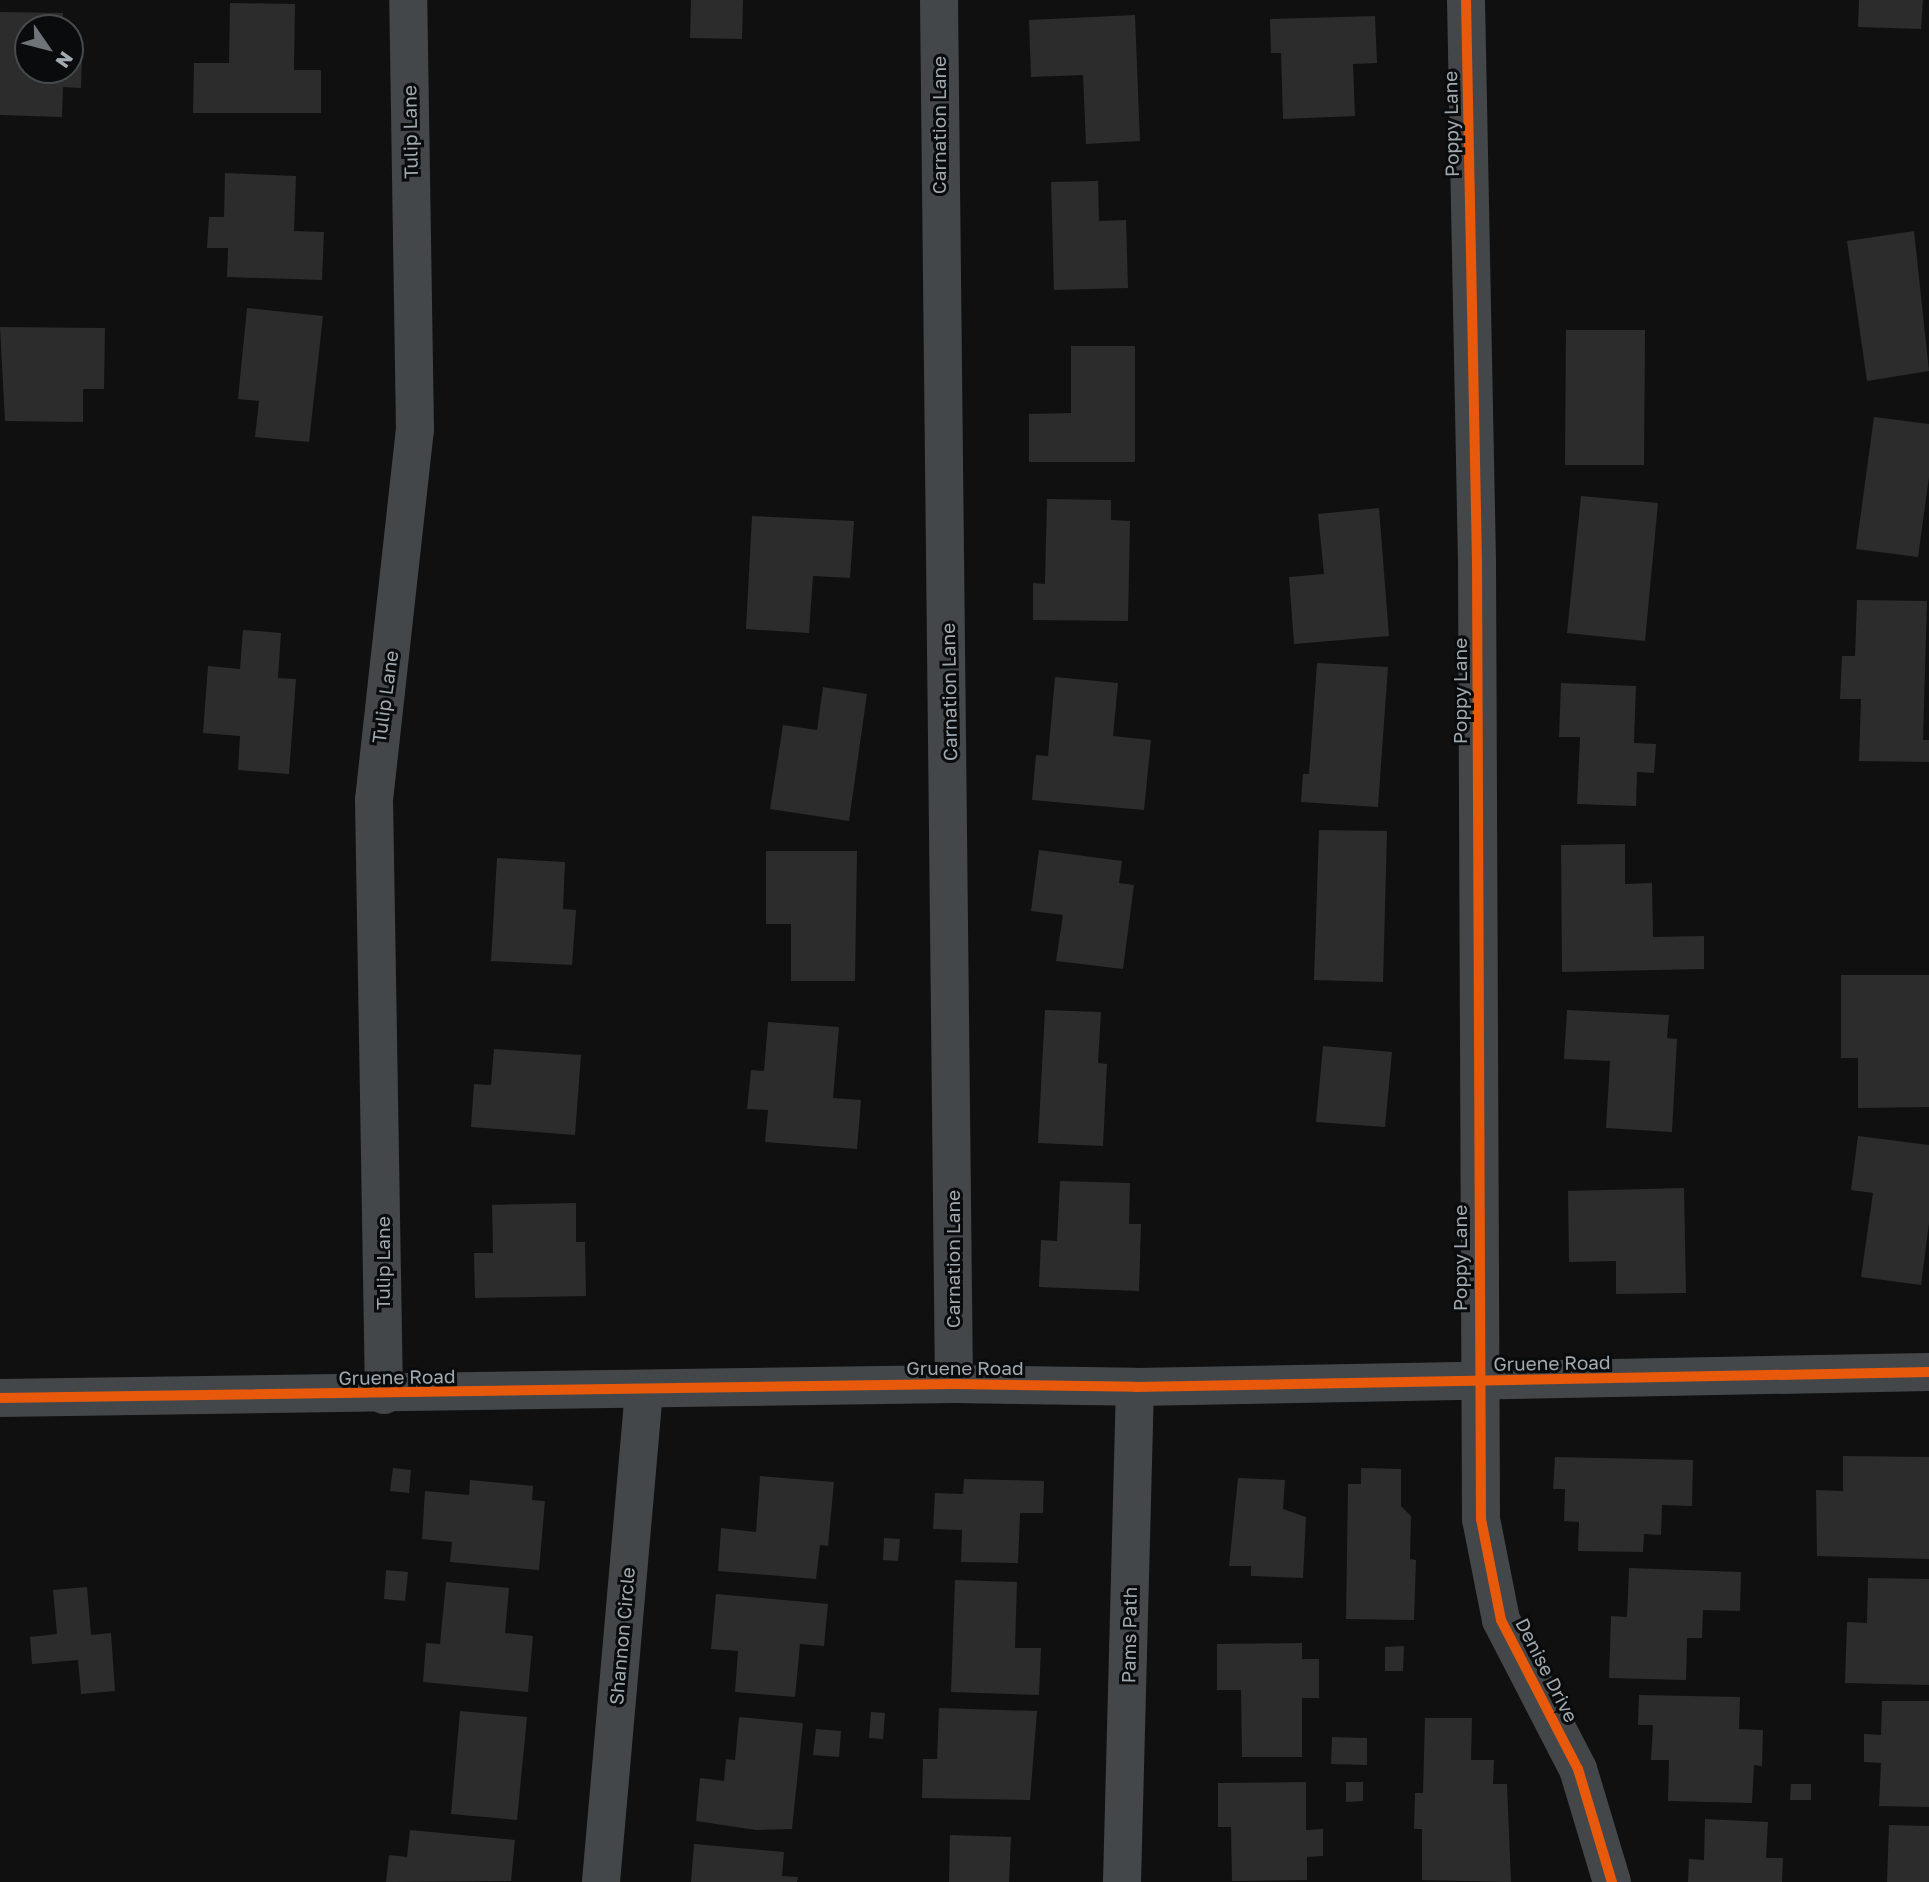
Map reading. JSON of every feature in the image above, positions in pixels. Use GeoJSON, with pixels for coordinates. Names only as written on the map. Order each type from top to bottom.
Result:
{"type":"FeatureCollection","features":[{"type":"Feature","properties":{"kind":"street","name":"Tulip Lane"},"geometry":{"type":"LineString","coordinates":[[384,1395],[374,800],[415,430],[408,0]]}},
{"type":"Feature","properties":{"kind":"street","name":"Carnation Lane"},"geometry":{"type":"LineString","coordinates":[[939,0],[954,1384]]}},
{"type":"Feature","properties":{"kind":"street","name":"Poppy Lane"},"geometry":{"type":"LineString","coordinates":[[1466,0],[1477,562],[1478,1382]]}},
{"type":"Feature","properties":{"kind":"street","name":"Gruene Road"},"geometry":{"type":"LineString","coordinates":[[0,1398],[384,1395],[954,1384],[1135,1387],[1929,1372]]}},
{"type":"Feature","properties":{"kind":"street","name":"Denise Drive"},"geometry":{"type":"LineString","coordinates":[[1478,1382],[1481,1519],[1491,1583],[1514,1650],[1590,1799],[1612,1882]]}},
{"type":"Feature","properties":{"kind":"street","name":"Pams Path"},"geometry":{"type":"LineString","coordinates":[[1122,1882],[1135,1387]]}},
{"type":"Feature","properties":{"kind":"street","name":"Shannon Circle"},"geometry":{"type":"LineString","coordinates":[[601,1882],[644,1390]]}},
{"type":"Feature","properties":{"kind":"building"},"geometry":{"type":"Polygon","coordinates":[[[691,0],[743,0],[742,39],[690,38],[691,0]]]}},
{"type":"Feature","properties":{"kind":"building"},"geometry":{"type":"Polygon","coordinates":[[[1859,0],[1923,0],[1921,29],[1858,27],[1859,0]]]}},
{"type":"Feature","properties":{"kind":"building"},"geometry":{"type":"Polygon","coordinates":[[[230,3],[295,4],[294,70],[321,70],[321,113],[193,113],[194,63],[229,63],[230,3]]]}},
{"type":"Feature","properties":{"kind":"building"},"geometry":{"type":"Polygon","coordinates":[[[0,12],[63,13],[14,14],[14,84],[81,84],[81,88],[63,87],[62,117],[0,115],[0,12]]]}},
{"type":"Feature","properties":{"kind":"building"},"geometry":{"type":"Polygon","coordinates":[[[1135,15],[1140,141],[1086,144],[1083,75],[1031,77],[1029,20],[1135,15]]]}},
{"type":"Feature","properties":{"kind":"building"},"geometry":{"type":"Polygon","coordinates":[[[1375,16],[1377,63],[1353,64],[1355,116],[1283,119],[1281,53],[1271,53],[1270,19],[1375,16]]]}},
{"type":"Feature","properties":{"kind":"building"},"geometry":{"type":"Polygon","coordinates":[[[225,173],[296,176],[294,231],[324,232],[322,280],[227,277],[228,248],[207,248],[209,217],[224,217],[225,173]]]}},
{"type":"Feature","properties":{"kind":"building"},"geometry":{"type":"Polygon","coordinates":[[[1098,181],[1099,221],[1126,220],[1128,288],[1054,290],[1051,182],[1098,181]]]}},
{"type":"Feature","properties":{"kind":"building"},"geometry":{"type":"Polygon","coordinates":[[[1914,231],[1929,371],[1867,381],[1847,241],[1914,231]]]}},
{"type":"Feature","properties":{"kind":"building"},"geometry":{"type":"Polygon","coordinates":[[[247,308],[323,316],[309,442],[255,437],[259,401],[238,399],[247,308]]]}},
{"type":"Feature","properties":{"kind":"building"},"geometry":{"type":"Polygon","coordinates":[[[0,327],[105,328],[104,389],[83,389],[83,422],[5,421],[0,327]]]}},
{"type":"Feature","properties":{"kind":"building"},"geometry":{"type":"Polygon","coordinates":[[[1566,330],[1645,330],[1644,465],[1565,465],[1566,330]]]}},
{"type":"Feature","properties":{"kind":"building"},"geometry":{"type":"Polygon","coordinates":[[[1071,346],[1135,346],[1135,462],[1029,462],[1029,414],[1071,413],[1071,346]]]}},
{"type":"Feature","properties":{"kind":"building"},"geometry":{"type":"Polygon","coordinates":[[[1874,417],[1929,424],[1929,477],[1918,557],[1856,549],[1874,417]]]}},
{"type":"Feature","properties":{"kind":"building"},"geometry":{"type":"Polygon","coordinates":[[[1581,496],[1658,503],[1645,641],[1567,633],[1581,496]]]}},
{"type":"Feature","properties":{"kind":"building"},"geometry":{"type":"Polygon","coordinates":[[[1047,499],[1111,500],[1111,520],[1130,521],[1128,621],[1033,620],[1033,583],[1045,584],[1047,499]]]}},
{"type":"Feature","properties":{"kind":"building"},"geometry":{"type":"Polygon","coordinates":[[[1379,508],[1389,636],[1294,644],[1289,577],[1324,574],[1318,514],[1379,508]]]}},
{"type":"Feature","properties":{"kind":"building"},"geometry":{"type":"Polygon","coordinates":[[[752,516],[854,521],[850,578],[813,576],[809,633],[746,629],[752,516]]]}},
{"type":"Feature","properties":{"kind":"building"},"geometry":{"type":"Polygon","coordinates":[[[1857,600],[1927,601],[1923,740],[1929,740],[1929,762],[1859,761],[1861,699],[1840,699],[1842,656],[1855,656],[1857,600]]]}},
{"type":"Feature","properties":{"kind":"building"},"geometry":{"type":"Polygon","coordinates":[[[243,630],[281,633],[278,678],[296,679],[289,774],[238,770],[240,736],[203,733],[208,666],[240,669],[243,630]]]}},
{"type":"Feature","properties":{"kind":"building"},"geometry":{"type":"Polygon","coordinates":[[[1317,663],[1388,667],[1378,807],[1301,802],[1303,774],[1309,774],[1317,663]]]}},
{"type":"Feature","properties":{"kind":"building"},"geometry":{"type":"Polygon","coordinates":[[[1055,677],[1118,683],[1113,736],[1151,740],[1144,810],[1032,800],[1036,755],[1048,756],[1055,677]]]}},
{"type":"Feature","properties":{"kind":"building"},"geometry":{"type":"Polygon","coordinates":[[[1561,683],[1636,686],[1634,743],[1656,744],[1654,773],[1637,772],[1636,806],[1577,804],[1580,737],[1559,737],[1561,683]]]}},
{"type":"Feature","properties":{"kind":"building"},"geometry":{"type":"Polygon","coordinates":[[[823,687],[867,694],[849,821],[770,809],[783,725],[817,730],[823,687]]]}},
{"type":"Feature","properties":{"kind":"building"},"geometry":{"type":"Polygon","coordinates":[[[1319,830],[1387,831],[1383,982],[1314,980],[1319,830]]]}},
{"type":"Feature","properties":{"kind":"building"},"geometry":{"type":"Polygon","coordinates":[[[1625,844],[1625,884],[1652,883],[1653,937],[1704,936],[1704,969],[1562,972],[1561,845],[1625,844]]]}},
{"type":"Feature","properties":{"kind":"building"},"geometry":{"type":"Polygon","coordinates":[[[1039,850],[1122,861],[1119,883],[1134,885],[1123,969],[1056,961],[1063,915],[1031,911],[1039,850]]]}},
{"type":"Feature","properties":{"kind":"building"},"geometry":{"type":"Polygon","coordinates":[[[766,851],[857,851],[855,981],[791,981],[791,924],[766,924],[766,851]]]}},
{"type":"Feature","properties":{"kind":"building"},"geometry":{"type":"Polygon","coordinates":[[[497,858],[565,862],[563,909],[576,910],[572,965],[491,961],[497,858]]]}},
{"type":"Feature","properties":{"kind":"building"},"geometry":{"type":"Polygon","coordinates":[[[1841,975],[1929,975],[1929,1107],[1858,1108],[1858,1058],[1841,1058],[1841,975]]]}},
{"type":"Feature","properties":{"kind":"building"},"geometry":{"type":"Polygon","coordinates":[[[1045,1010],[1101,1012],[1098,1063],[1107,1064],[1103,1146],[1038,1143],[1045,1010]]]}},
{"type":"Feature","properties":{"kind":"building"},"geometry":{"type":"Polygon","coordinates":[[[1567,1010],[1669,1015],[1667,1038],[1677,1039],[1672,1132],[1606,1128],[1610,1061],[1564,1059],[1567,1010]]]}},
{"type":"Feature","properties":{"kind":"building"},"geometry":{"type":"Polygon","coordinates":[[[768,1022],[839,1027],[833,1098],[861,1100],[857,1149],[765,1142],[768,1110],[747,1109],[751,1070],[764,1071],[768,1022]]]}},
{"type":"Feature","properties":{"kind":"building"},"geometry":{"type":"Polygon","coordinates":[[[1323,1046],[1392,1052],[1385,1127],[1316,1122],[1323,1046]]]}},
{"type":"Feature","properties":{"kind":"building"},"geometry":{"type":"Polygon","coordinates":[[[494,1049],[581,1055],[575,1135],[471,1127],[474,1084],[491,1085],[494,1049]]]}},
{"type":"Feature","properties":{"kind":"building"},"geometry":{"type":"Polygon","coordinates":[[[1858,1136],[1929,1145],[1929,1223],[1921,1285],[1861,1277],[1873,1193],[1851,1190],[1858,1136]]]}},
{"type":"Feature","properties":{"kind":"building"},"geometry":{"type":"Polygon","coordinates":[[[1060,1181],[1130,1183],[1129,1224],[1141,1224],[1139,1291],[1039,1287],[1041,1240],[1057,1241],[1060,1181]]]}},
{"type":"Feature","properties":{"kind":"building"},"geometry":{"type":"Polygon","coordinates":[[[1684,1188],[1686,1293],[1616,1294],[1616,1261],[1569,1262],[1568,1191],[1684,1188]]]}},
{"type":"Feature","properties":{"kind":"building"},"geometry":{"type":"Polygon","coordinates":[[[576,1203],[576,1242],[585,1242],[586,1296],[475,1298],[474,1253],[493,1253],[492,1205],[576,1203]]]}},
{"type":"Feature","properties":{"kind":"building"},"geometry":{"type":"Polygon","coordinates":[[[1843,1456],[1929,1457],[1929,1559],[1817,1556],[1816,1490],[1843,1491],[1843,1456]]]}},
{"type":"Feature","properties":{"kind":"building"},"geometry":{"type":"Polygon","coordinates":[[[1555,1457],[1693,1460],[1692,1506],[1662,1505],[1661,1535],[1644,1534],[1643,1552],[1578,1551],[1579,1522],[1564,1521],[1565,1489],[1553,1489],[1555,1457]]]}},
{"type":"Feature","properties":{"kind":"building"},"geometry":{"type":"Polygon","coordinates":[[[393,1468],[411,1470],[409,1493],[390,1491],[393,1468]]]}},
{"type":"Feature","properties":{"kind":"building"},"geometry":{"type":"Polygon","coordinates":[[[1361,1468],[1401,1469],[1401,1506],[1411,1516],[1410,1559],[1416,1560],[1414,1620],[1346,1619],[1348,1484],[1361,1484],[1361,1468]]]}},
{"type":"Feature","properties":{"kind":"building"},"geometry":{"type":"Polygon","coordinates":[[[760,1476],[834,1482],[828,1546],[820,1545],[816,1579],[718,1571],[721,1528],[756,1532],[760,1476]]]}},
{"type":"Feature","properties":{"kind":"building"},"geometry":{"type":"Polygon","coordinates":[[[1238,1478],[1285,1480],[1283,1509],[1306,1517],[1303,1578],[1251,1576],[1251,1566],[1229,1566],[1238,1478]]]}},
{"type":"Feature","properties":{"kind":"building"},"geometry":{"type":"Polygon","coordinates":[[[964,1479],[1044,1481],[1043,1513],[1020,1513],[1018,1563],[961,1562],[962,1530],[933,1529],[935,1493],[963,1494],[964,1479]]]}},
{"type":"Feature","properties":{"kind":"building"},"geometry":{"type":"Polygon","coordinates":[[[470,1480],[533,1486],[532,1500],[545,1501],[539,1570],[450,1562],[452,1542],[422,1539],[425,1491],[469,1495],[470,1480]]]}},
{"type":"Feature","properties":{"kind":"building"},"geometry":{"type":"Polygon","coordinates":[[[884,1538],[900,1539],[898,1561],[883,1560],[884,1538]]]}},
{"type":"Feature","properties":{"kind":"building"},"geometry":{"type":"Polygon","coordinates":[[[1629,1568],[1741,1572],[1740,1611],[1703,1610],[1702,1638],[1687,1638],[1686,1680],[1609,1678],[1611,1616],[1627,1617],[1629,1568]]]}},
{"type":"Feature","properties":{"kind":"building"},"geometry":{"type":"Polygon","coordinates":[[[386,1570],[408,1572],[405,1601],[384,1599],[386,1570]]]}},
{"type":"Feature","properties":{"kind":"building"},"geometry":{"type":"Polygon","coordinates":[[[1868,1578],[1929,1579],[1929,1685],[1845,1683],[1847,1622],[1867,1623],[1868,1578]]]}},
{"type":"Feature","properties":{"kind":"building"},"geometry":{"type":"Polygon","coordinates":[[[955,1580],[1017,1582],[1015,1648],[1041,1648],[1039,1695],[951,1692],[955,1580]]]}},
{"type":"Feature","properties":{"kind":"building"},"geometry":{"type":"Polygon","coordinates":[[[446,1582],[509,1588],[505,1633],[533,1636],[528,1692],[423,1682],[426,1643],[440,1644],[446,1582]]]}},
{"type":"Feature","properties":{"kind":"building"},"geometry":{"type":"Polygon","coordinates":[[[87,1587],[91,1635],[111,1633],[115,1691],[81,1694],[78,1660],[32,1664],[30,1637],[57,1634],[53,1590],[87,1587]]]}},
{"type":"Feature","properties":{"kind":"building"},"geometry":{"type":"Polygon","coordinates":[[[716,1594],[828,1604],[824,1646],[800,1644],[795,1697],[735,1692],[738,1651],[711,1649],[716,1594]]]}},
{"type":"Feature","properties":{"kind":"building"},"geometry":{"type":"Polygon","coordinates":[[[1302,1643],[1302,1659],[1319,1659],[1319,1698],[1302,1698],[1302,1757],[1242,1757],[1241,1690],[1217,1690],[1217,1644],[1302,1643]]]}},
{"type":"Feature","properties":{"kind":"building"},"geometry":{"type":"Polygon","coordinates":[[[1404,1646],[1403,1671],[1385,1671],[1385,1647],[1404,1646]]]}},
{"type":"Feature","properties":{"kind":"building"},"geometry":{"type":"Polygon","coordinates":[[[1639,1695],[1740,1697],[1739,1729],[1763,1730],[1762,1766],[1754,1765],[1752,1803],[1668,1801],[1669,1760],[1651,1760],[1653,1725],[1638,1725],[1639,1695]]]}},
{"type":"Feature","properties":{"kind":"building"},"geometry":{"type":"Polygon","coordinates":[[[1882,1701],[1929,1701],[1929,1807],[1879,1806],[1881,1763],[1864,1762],[1864,1734],[1881,1735],[1882,1701]]]}},
{"type":"Feature","properties":{"kind":"building"},"geometry":{"type":"Polygon","coordinates":[[[939,1708],[1037,1711],[1030,1800],[922,1798],[923,1759],[937,1759],[939,1708]]]}},
{"type":"Feature","properties":{"kind":"building"},"geometry":{"type":"Polygon","coordinates":[[[460,1711],[527,1717],[517,1820],[451,1814],[460,1711]]]}},
{"type":"Feature","properties":{"kind":"building"},"geometry":{"type":"Polygon","coordinates":[[[871,1712],[885,1713],[883,1739],[869,1738],[871,1712]]]}},
{"type":"Feature","properties":{"kind":"building"},"geometry":{"type":"Polygon","coordinates":[[[739,1717],[803,1723],[792,1829],[756,1830],[696,1821],[700,1778],[724,1781],[726,1759],[735,1760],[739,1717]]]}},
{"type":"Feature","properties":{"kind":"building"},"geometry":{"type":"Polygon","coordinates":[[[1425,1718],[1472,1718],[1471,1760],[1494,1760],[1493,1784],[1507,1784],[1511,1882],[1422,1880],[1422,1829],[1414,1829],[1415,1793],[1423,1793],[1425,1718]]]}},
{"type":"Feature","properties":{"kind":"building"},"geometry":{"type":"Polygon","coordinates":[[[816,1729],[841,1731],[839,1757],[813,1755],[816,1729]]]}},
{"type":"Feature","properties":{"kind":"building"},"geometry":{"type":"Polygon","coordinates":[[[1332,1737],[1367,1738],[1367,1765],[1331,1764],[1332,1737]]]}},
{"type":"Feature","properties":{"kind":"building"},"geometry":{"type":"Polygon","coordinates":[[[1306,1782],[1306,1830],[1323,1829],[1323,1856],[1307,1857],[1307,1880],[1232,1881],[1231,1827],[1218,1827],[1218,1783],[1306,1782]]]}},
{"type":"Feature","properties":{"kind":"building"},"geometry":{"type":"Polygon","coordinates":[[[1346,1782],[1363,1782],[1363,1801],[1346,1802],[1346,1782]]]}},
{"type":"Feature","properties":{"kind":"building"},"geometry":{"type":"Polygon","coordinates":[[[1791,1784],[1811,1784],[1811,1800],[1790,1800],[1791,1784]]]}},
{"type":"Feature","properties":{"kind":"building"},"geometry":{"type":"Polygon","coordinates":[[[1705,1819],[1768,1822],[1766,1858],[1783,1858],[1782,1882],[1688,1882],[1689,1859],[1704,1860],[1705,1819]]]}},
{"type":"Feature","properties":{"kind":"building"},"geometry":{"type":"Polygon","coordinates":[[[1889,1825],[1929,1826],[1929,1882],[1887,1882],[1889,1825]]]}},
{"type":"Feature","properties":{"kind":"building"},"geometry":{"type":"Polygon","coordinates":[[[410,1830],[515,1840],[511,1881],[386,1882],[389,1855],[407,1857],[410,1830]]]}},
{"type":"Feature","properties":{"kind":"building"},"geometry":{"type":"Polygon","coordinates":[[[950,1835],[1011,1837],[1009,1882],[949,1882],[950,1835]]]}},
{"type":"Feature","properties":{"kind":"building"},"geometry":{"type":"Polygon","coordinates":[[[694,1844],[784,1852],[782,1876],[798,1877],[797,1882],[691,1882],[694,1844]]]}},
{"type":"Feature","properties":{"kind":"cycle path"},"geometry":{"type":"LineString","coordinates":[[1466,0],[1477,562],[1481,1519],[1501,1620],[1578,1769],[1612,1882]]}},
{"type":"Feature","properties":{"kind":"cycle path"},"geometry":{"type":"LineString","coordinates":[[0,1398],[954,1384],[1135,1387],[1929,1372]]}}]}
